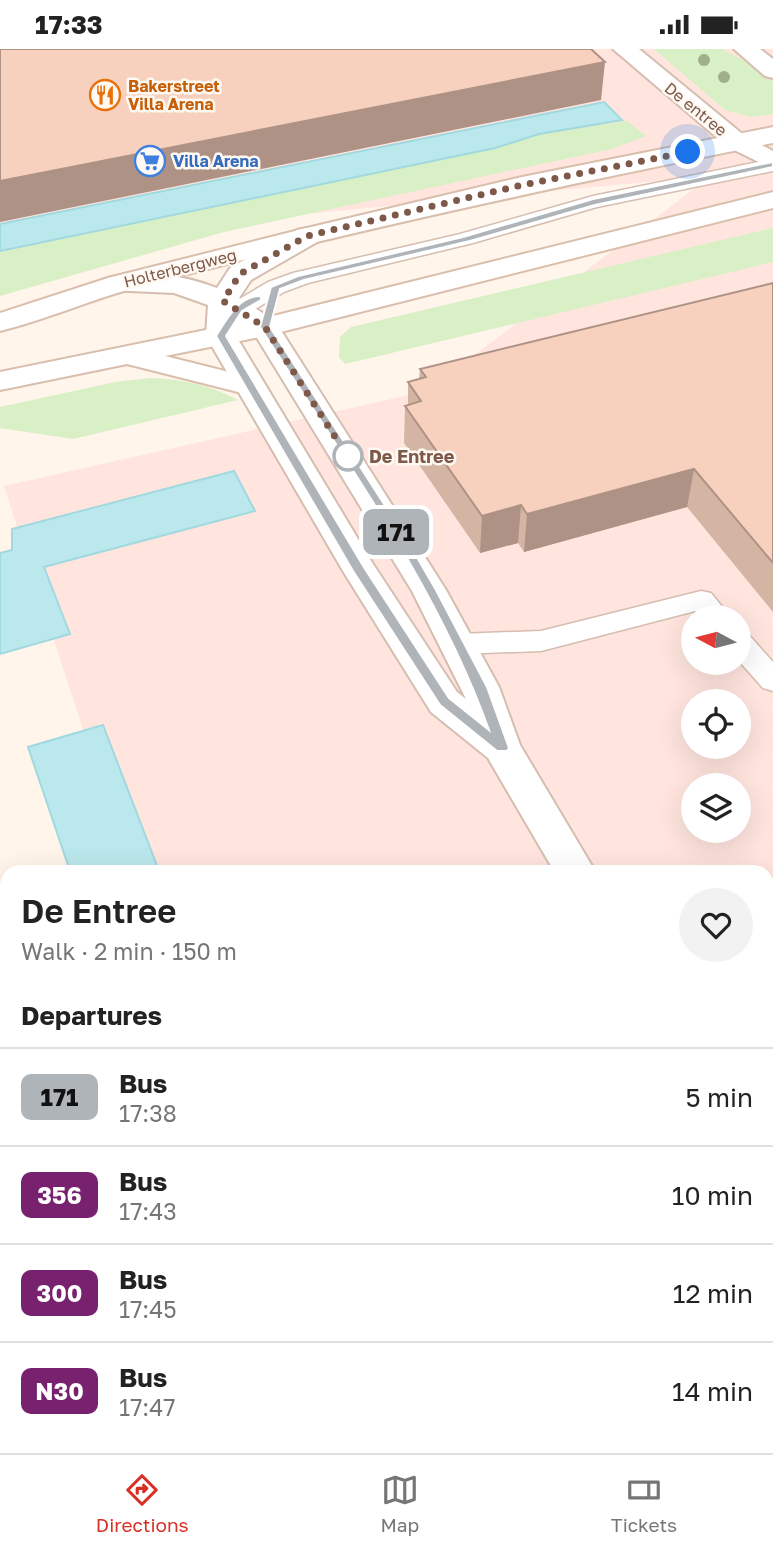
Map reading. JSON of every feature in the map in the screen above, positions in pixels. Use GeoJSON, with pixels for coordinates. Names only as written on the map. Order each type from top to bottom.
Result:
{"type":"FeatureCollection","features":[{"type":"Feature","properties":{"kind":"street","name":"De entree"},"geometry":{"type":"LineString","coordinates":[[625,49],[737,142],[773,163]]}},
{"type":"Feature","properties":{"kind":"street"},"geometry":{"type":"LineString","coordinates":[[746,49],[773,71]]}},
{"type":"Feature","properties":{"kind":"street","name":"Holterbergweg"},"geometry":{"type":"LineString","coordinates":[[0,322],[49,309],[118,284],[307,236],[522,185],[773,135]]}},
{"type":"Feature","properties":{"kind":"street"},"geometry":{"type":"LineString","coordinates":[[0,381],[265,327],[773,200]]}},
{"type":"Feature","properties":{"kind":"street"},"geometry":{"type":"LineString","coordinates":[[307,236],[240,274],[221,336],[360,571],[444,702],[502,748]]}},
{"type":"Feature","properties":{"kind":"street"},"geometry":{"type":"LineString","coordinates":[[118,284],[174,285],[231,305],[265,327],[399,537],[480,687],[502,748],[571,865]]}},
{"type":"Feature","properties":{"kind":"street"},"geometry":{"type":"LineString","coordinates":[[122,356],[250,386]]}},
{"type":"Feature","properties":{"kind":"lane"},"geometry":{"type":"LineString","coordinates":[[231,305],[301,278],[466,239],[593,202],[773,163]]}},
{"type":"Feature","properties":{"kind":"lane"},"geometry":{"type":"LineString","coordinates":[[265,327],[276,287]]}},
{"type":"Feature","properties":{"kind":"lane"},"geometry":{"type":"LineString","coordinates":[[681,605],[701,600],[705,605]]}},
{"type":"Feature","properties":{"kind":"lane"},"geometry":{"type":"LineString","coordinates":[[457,643],[541,641],[681,605]]}},
{"type":"Feature","properties":{"kind":"lane"},"geometry":{"type":"LineString","coordinates":[[751,656],[773,681]]}},
{"type":"Feature","properties":{"kind":"shaded area"},"geometry":{"type":"Polygon","coordinates":[[[0,49],[773,49],[773,865],[127,865],[4,486],[427,391],[711,176],[208,223],[0,265],[0,49]]]}},
{"type":"Feature","properties":{"kind":"green space"},"geometry":{"type":"Polygon","coordinates":[[[654,49],[722,49],[751,64],[773,82],[773,114],[751,117],[725,110],[654,49]]]}},
{"type":"Feature","properties":{"kind":"green space"},"geometry":{"type":"Polygon","coordinates":[[[627,121],[646,136],[612,149],[224,232],[0,296],[0,251],[495,148],[539,134],[627,121]]]}},
{"type":"Feature","properties":{"kind":"green space"},"geometry":{"type":"Polygon","coordinates":[[[773,228],[773,262],[345,364],[339,357],[340,337],[351,327],[773,228]]]}},
{"type":"Feature","properties":{"kind":"green space"},"geometry":{"type":"Polygon","coordinates":[[[150,378],[196,384],[238,400],[73,439],[0,428],[0,407],[115,382],[150,378]]]}},
{"type":"Feature","properties":{"kind":"water"},"geometry":{"type":"Polygon","coordinates":[[[604,102],[622,120],[539,134],[495,148],[0,251],[0,224],[604,102]]]}},
{"type":"Feature","properties":{"kind":"water"},"geometry":{"type":"Polygon","coordinates":[[[234,471],[255,511],[44,567],[70,634],[0,654],[0,553],[12,550],[12,529],[234,471]]]}},
{"type":"Feature","properties":{"kind":"water"},"geometry":{"type":"Polygon","coordinates":[[[103,725],[157,865],[68,865],[28,747],[103,725]]]}},
{"type":"Feature","properties":{"kind":"building","name":"Villa Arena"},"geometry":{"type":"Polygon","coordinates":[[[0,49],[591,49],[605,62],[0,181],[0,49]]]}},
{"type":"Feature","properties":{"kind":"building"},"geometry":{"type":"Polygon","coordinates":[[[773,283],[773,563],[694,469],[527,514],[521,505],[482,516],[405,406],[421,401],[408,382],[426,377],[420,369],[773,283]]]}},
{"type":"Feature","properties":{"kind":"bus line","name":"171"},"geometry":{"type":"LineString","coordinates":[[257,298],[239,309],[221,336],[360,571],[444,702],[502,748],[480,687],[429,590],[399,537],[265,327],[269,304],[276,287],[301,278],[466,239],[593,202],[773,165]]}},
{"type":"Feature","properties":{"kind":"place","name":"Bakerstreet Villa Arena"},"geometry":{"type":"Point","coordinates":[105,95]}},
{"type":"Feature","properties":{"kind":"place","name":"Villa Arena"},"geometry":{"type":"Point","coordinates":[150,161]}},
{"type":"Feature","properties":{"kind":"place","name":"De Entree"},"geometry":{"type":"Point","coordinates":[348,456]}},
{"type":"Feature","properties":{"kind":"route"},"geometry":{"type":"LineString","coordinates":[[348,456],[351,462],[265,327],[223,301],[240,274],[307,236],[522,185],[688,152]]}}]}
